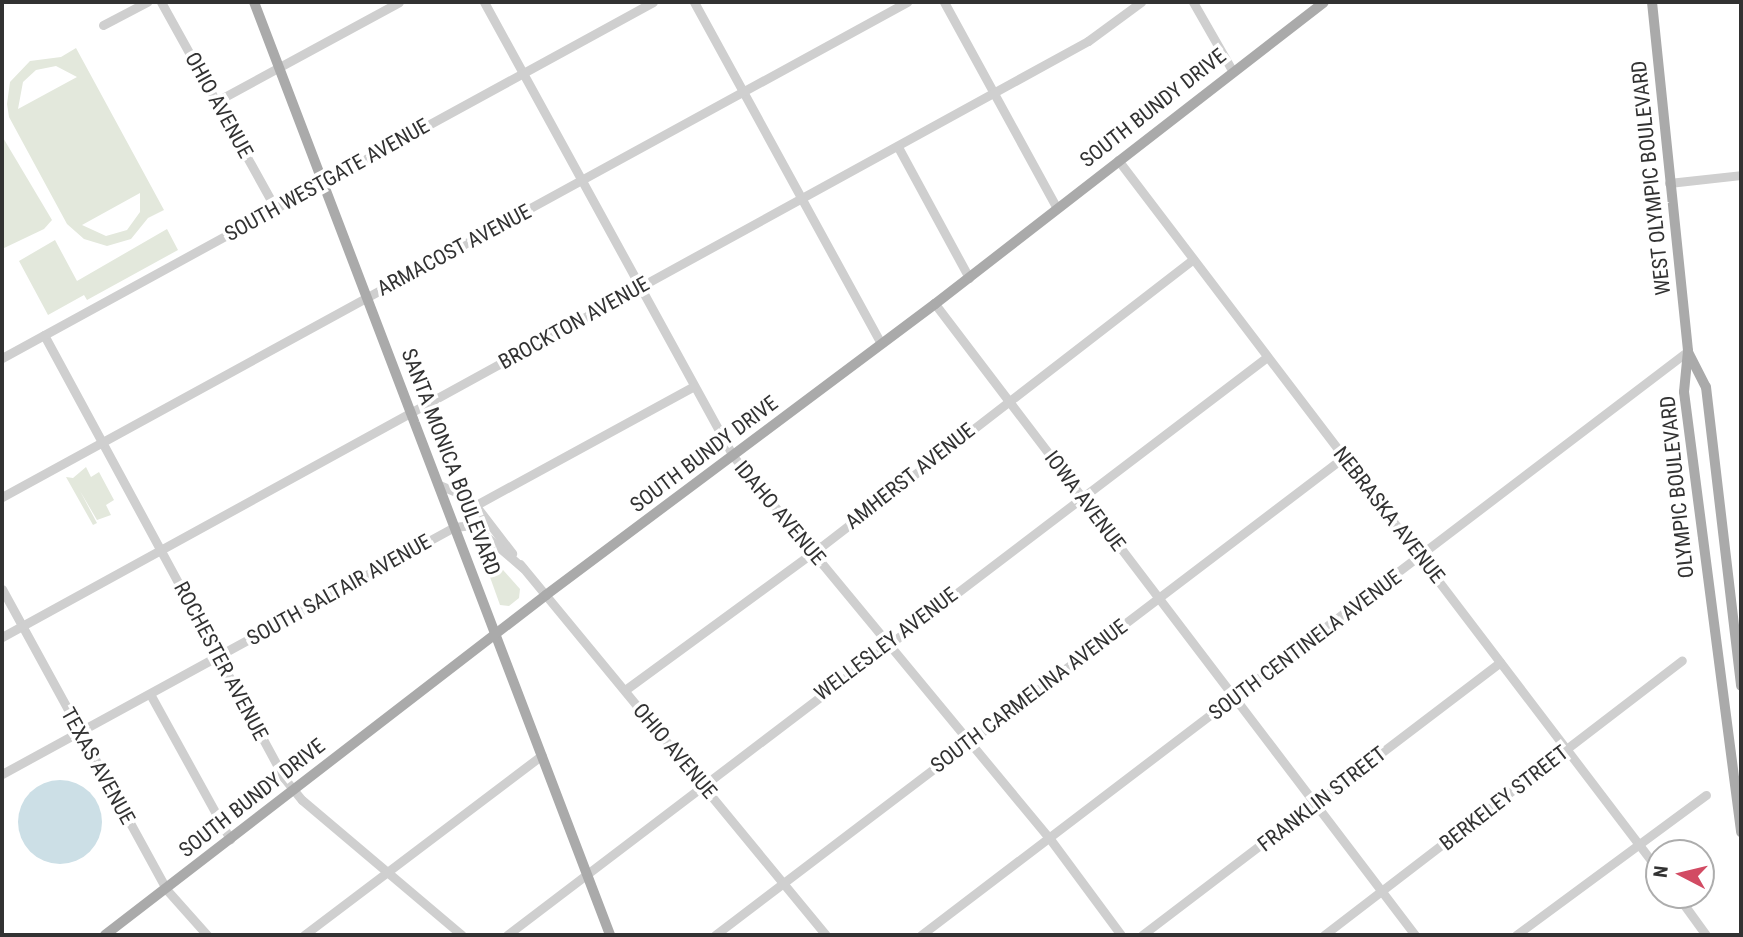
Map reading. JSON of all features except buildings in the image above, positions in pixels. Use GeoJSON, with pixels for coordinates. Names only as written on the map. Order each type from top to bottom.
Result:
{"type":"FeatureCollection","features":[{"type":"Feature","properties":{"kind":"main road","name":"SANTA MONICA BOULEVARD"},"geometry":{"type":"LineString","coordinates":[[254,2],[610,935]]}},
{"type":"Feature","properties":{"kind":"main road","name":"SOUTH BUNDY DRIVE"},"geometry":{"type":"LineString","coordinates":[[105,935],[546,595],[969,278],[1232,70],[1324,2]]}},
{"type":"Feature","properties":{"kind":"main road","name":"WEST OLYMPIC BOULEVARD"},"geometry":{"type":"LineString","coordinates":[[1652,2],[1688,351]]}},
{"type":"Feature","properties":{"kind":"main road","name":"OLYMPIC BOULEVARD"},"geometry":{"type":"LineString","coordinates":[[1688,351],[1706,387],[1741,686]]}},
{"type":"Feature","properties":{"kind":"main road","name":"OLYMPIC BOULEVARD"},"geometry":{"type":"LineString","coordinates":[[1688,351],[1684,392],[1741,832]]}},
{"type":"Feature","properties":{"kind":"street"},"geometry":{"type":"LineString","coordinates":[[103,25],[147,2]]}},
{"type":"Feature","properties":{"kind":"street","name":"OHIO AVENUE"},"geometry":{"type":"LineString","coordinates":[[161,2],[275,208]]}},
{"type":"Feature","properties":{"kind":"street"},"geometry":{"type":"LineString","coordinates":[[217,101],[399,2]]}},
{"type":"Feature","properties":{"kind":"street","name":"IDAHO AVENUE"},"geometry":{"type":"LineString","coordinates":[[484,2],[733,456],[1050,839],[1121,935]]}},
{"type":"Feature","properties":{"kind":"street","name":"SOUTH WESTGATE AVENUE"},"geometry":{"type":"LineString","coordinates":[[2,358],[653,2]]}},
{"type":"Feature","properties":{"kind":"street"},"geometry":{"type":"LineString","coordinates":[[694,2],[881,343]]}},
{"type":"Feature","properties":{"kind":"street","name":"ARMACOST AVENUE"},"geometry":{"type":"LineString","coordinates":[[2,497],[907,2]]}},
{"type":"Feature","properties":{"kind":"street"},"geometry":{"type":"LineString","coordinates":[[944,2],[1057,208]]}},
{"type":"Feature","properties":{"kind":"street","name":"BROCKTON AVENUE"},"geometry":{"type":"LineString","coordinates":[[2,637],[1088,41],[1141,2]]}},
{"type":"Feature","properties":{"kind":"street"},"geometry":{"type":"LineString","coordinates":[[1193,2],[1232,70]]}},
{"type":"Feature","properties":{"kind":"street"},"geometry":{"type":"LineString","coordinates":[[898,146],[969,278]]}},
{"type":"Feature","properties":{"kind":"street","name":"NEBRASKA AVENUE"},"geometry":{"type":"LineString","coordinates":[[1118,160],[1645,852]]}},
{"type":"Feature","properties":{"kind":"street"},"geometry":{"type":"LineString","coordinates":[[1669,183],[1741,174]]}},
{"type":"Feature","properties":{"kind":"street","name":"AMHERST AVENUE"},"geometry":{"type":"LineString","coordinates":[[625,690],[1193,259]]}},
{"type":"Feature","properties":{"kind":"street","name":"IOWA AVENUE"},"geometry":{"type":"LineString","coordinates":[[935,304],[1415,935]]}},
{"type":"Feature","properties":{"kind":"street","name":"ROCHESTER AVENUE"},"geometry":{"type":"LineString","coordinates":[[44,335],[293,790],[462,935]]}},
{"type":"Feature","properties":{"kind":"street","name":"SOUTH CENTINELA AVENUE"},"geometry":{"type":"LineString","coordinates":[[921,935],[1688,351]]}},
{"type":"Feature","properties":{"kind":"street","name":"WELLESLEY AVENUE"},"geometry":{"type":"LineString","coordinates":[[507,935],[1267,356]]}},
{"type":"Feature","properties":{"kind":"street"},"geometry":{"type":"LineString","coordinates":[[476,505],[694,386]]}},
{"type":"Feature","properties":{"kind":"street","name":"SOUTH CARMELINA AVENUE"},"geometry":{"type":"LineString","coordinates":[[715,935],[1344,457]]}},
{"type":"Feature","properties":{"kind":"street","name":"OHIO AVENUE"},"geometry":{"type":"LineString","coordinates":[[439,485],[462,491],[476,505],[523,569],[826,935]]}},
{"type":"Feature","properties":{"kind":"street","name":"OHIO AVENUE"},"geometry":{"type":"LineString","coordinates":[[454,527],[473,525],[523,569]]}},
{"type":"Feature","properties":{"kind":"street","name":"SOUTH SALTAIR AVENUE"},"geometry":{"type":"LineString","coordinates":[[2,775],[454,527]]}},
{"type":"Feature","properties":{"kind":"street","name":"TEXAS AVENUE"},"geometry":{"type":"LineString","coordinates":[[2,589],[166,889],[207,935]]}},
{"type":"Feature","properties":{"kind":"street","name":"BERKELEY STREET"},"geometry":{"type":"LineString","coordinates":[[1324,935],[1682,660]]}},
{"type":"Feature","properties":{"kind":"street","name":"FRANKLIN STREET"},"geometry":{"type":"LineString","coordinates":[[1142,935],[1500,662]]}},
{"type":"Feature","properties":{"kind":"street"},"geometry":{"type":"LineString","coordinates":[[150,694],[230,839]]}},
{"type":"Feature","properties":{"kind":"street"},"geometry":{"type":"LineString","coordinates":[[304,935],[542,755]]}},
{"type":"Feature","properties":{"kind":"street"},"geometry":{"type":"LineString","coordinates":[[1516,935],[1706,795]]}},
{"type":"Feature","properties":{"kind":"street"},"geometry":{"type":"LineString","coordinates":[[1687,909],[1706,935]]}},
{"type":"Feature","properties":{"kind":"shaded area"},"geometry":{"type":"Polygon","coordinates":[[[76,48],[164,210],[148,218],[131,239],[107,246],[84,239],[67,224],[9,117],[7,104],[10,82],[30,61],[61,57],[76,48]],[[56,66],[36,70],[23,82],[18,109],[77,77],[56,66]],[[140,193],[82,225],[106,236],[127,230],[140,212],[140,193]]]}},
{"type":"Feature","properties":{"kind":"shaded area"},"geometry":{"type":"Polygon","coordinates":[[[2,136],[52,220],[44,229],[2,249],[2,136]]]}},
{"type":"Feature","properties":{"kind":"shaded area"},"geometry":{"type":"Polygon","coordinates":[[[167,229],[178,250],[87,300],[84,295],[48,315],[19,261],[55,240],[77,281],[167,229]]]}},
{"type":"Feature","properties":{"kind":"shaded area"},"geometry":{"type":"Polygon","coordinates":[[[86,467],[91,477],[99,472],[114,500],[106,505],[111,515],[97,520],[80,491],[97,523],[93,525],[66,477],[73,478],[86,467]]]}},
{"type":"Feature","properties":{"kind":"shaded area"},"geometry":{"type":"Polygon","coordinates":[[[477,541],[520,589],[519,598],[509,606],[500,605],[477,541]]]}},
{"type":"Feature","properties":{"kind":"shaded area"},"geometry":{"type":"Polygon","coordinates":[[[60,780],[76,783],[90,792],[99,806],[102,822],[99,838],[90,852],[76,861],[60,864],[44,861],[30,852],[21,838],[18,822],[21,806],[30,792],[44,783],[60,780]]]}}]}
